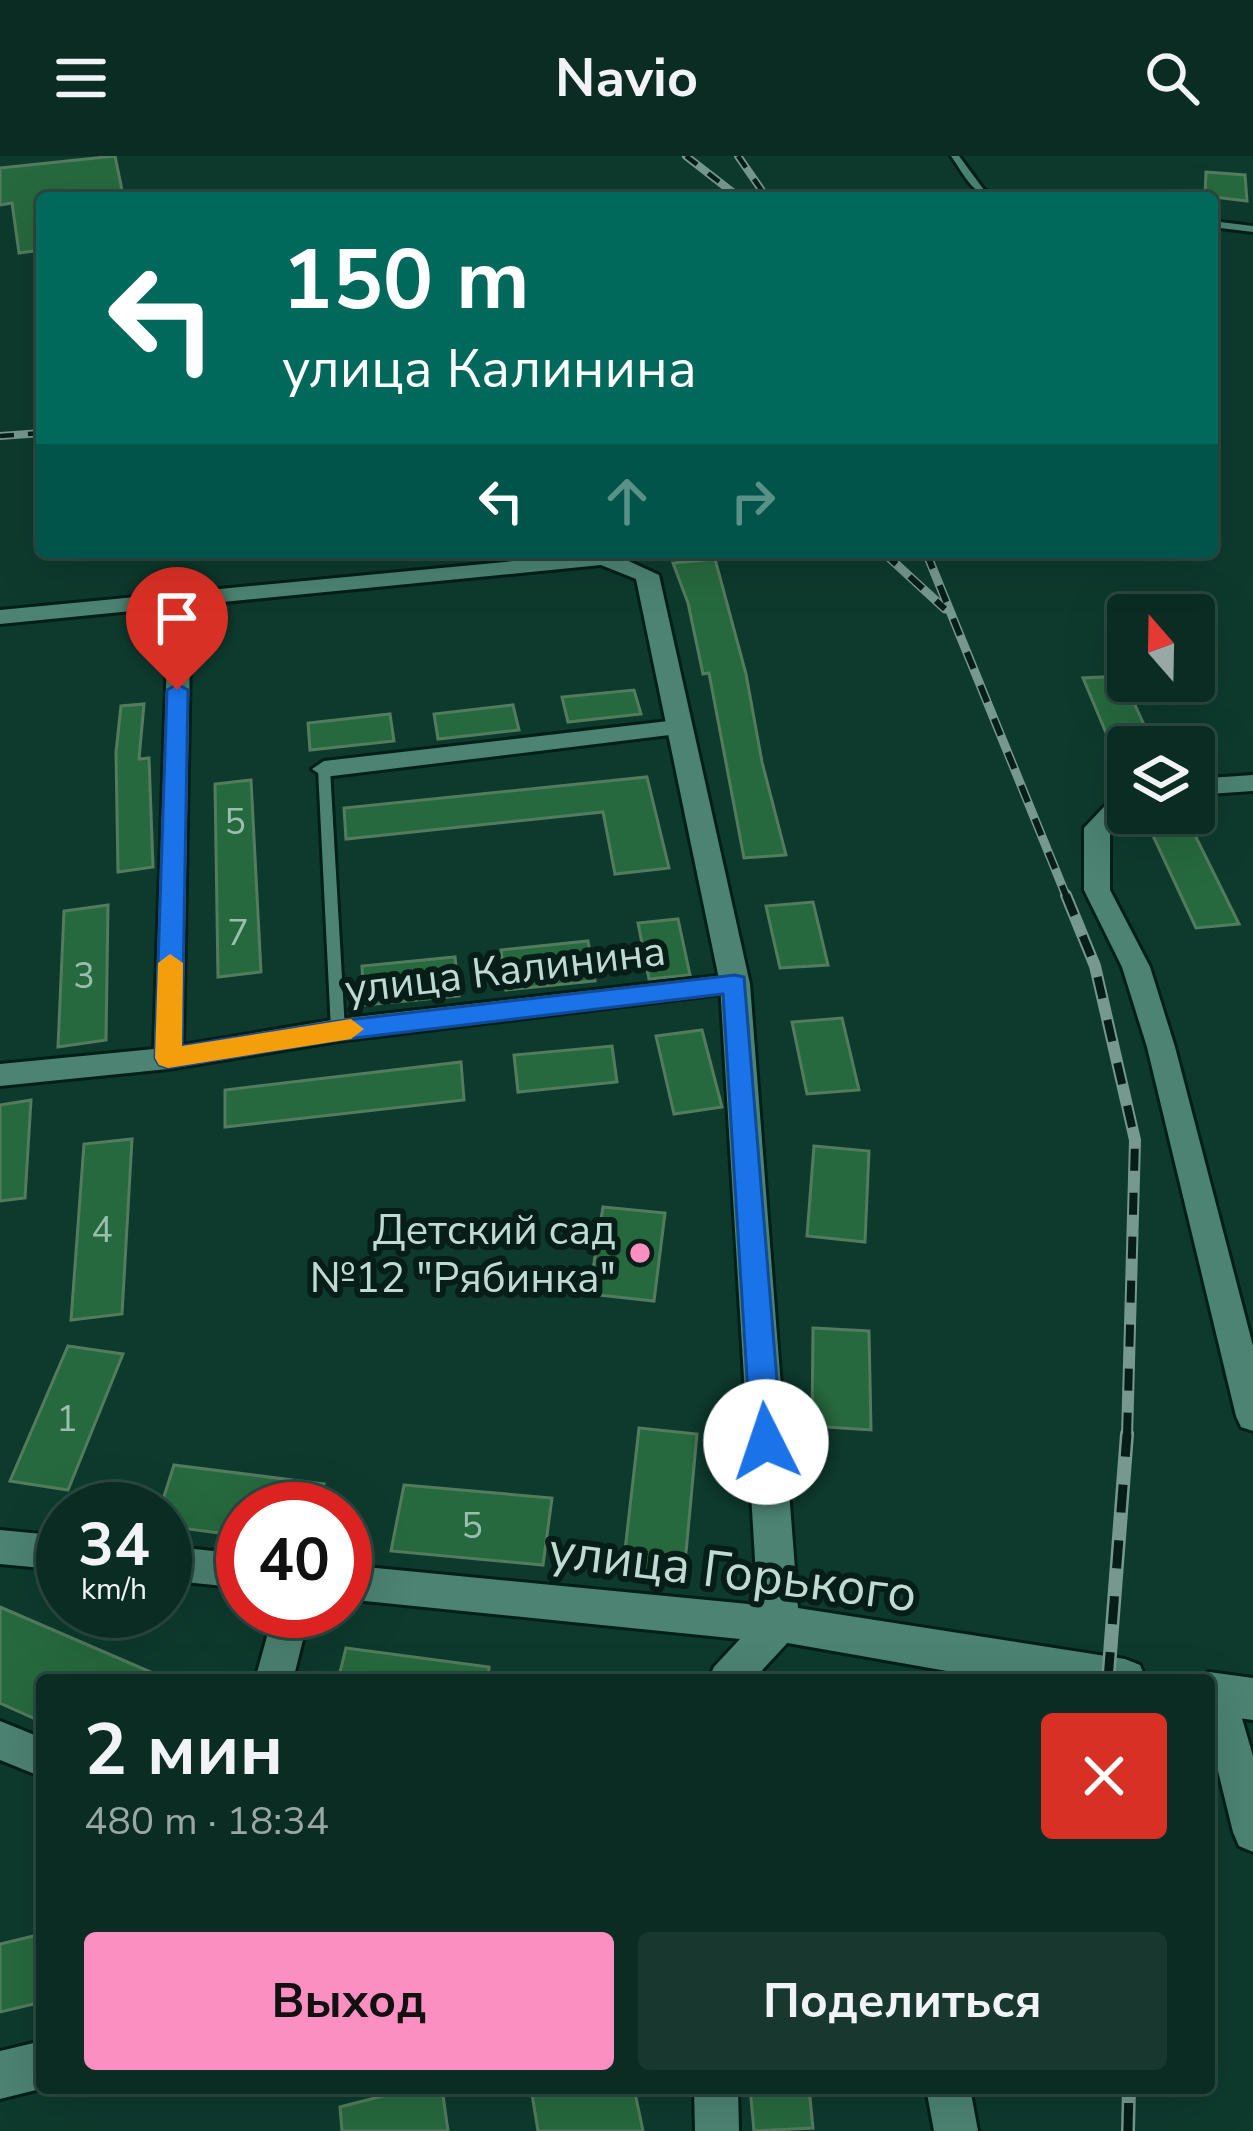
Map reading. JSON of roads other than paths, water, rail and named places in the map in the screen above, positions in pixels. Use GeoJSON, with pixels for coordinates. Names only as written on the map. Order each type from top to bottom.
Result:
{"type":"FeatureCollection","features":[{"type":"Feature","properties":{"kind":"street"},"geometry":{"type":"LineString","coordinates":[[0,617],[616,559],[646,575],[735,984],[779,1625],[733,1674]]}},
{"type":"Feature","properties":{"kind":"street"},"geometry":{"type":"LineString","coordinates":[[168,1058],[180,598]]}},
{"type":"Feature","properties":{"kind":"street"},"geometry":{"type":"LineString","coordinates":[[324,769],[677,728]]}},
{"type":"Feature","properties":{"kind":"street"},"geometry":{"type":"LineString","coordinates":[[1215,786],[1253,783]]}},
{"type":"Feature","properties":{"kind":"street"},"geometry":{"type":"LineString","coordinates":[[1107,818],[1097,828],[1097,890],[1136,967],[1161,1047],[1190,1145],[1253,1416]]}},
{"type":"Feature","properties":{"kind":"street","name":"улица Калинина"},"geometry":{"type":"LineString","coordinates":[[0,1075],[168,1058],[338,1030],[735,984]]}},
{"type":"Feature","properties":{"kind":"street"},"geometry":{"type":"LineString","coordinates":[[0,1547],[36,1550]]}},
{"type":"Feature","properties":{"kind":"street","name":"улица Горького"},"geometry":{"type":"LineString","coordinates":[[372,1585],[779,1625],[991,1671],[1038,1674]]}},
{"type":"Feature","properties":{"kind":"street"},"geometry":{"type":"LineString","coordinates":[[276,1674],[285,1638]]}},
{"type":"Feature","properties":{"kind":"street"},"geometry":{"type":"LineString","coordinates":[[1227,1695],[1253,1832]]}},
{"type":"Feature","properties":{"kind":"street"},"geometry":{"type":"LineString","coordinates":[[0,1740],[36,1755]]}},
{"type":"Feature","properties":{"kind":"street"},"geometry":{"type":"LineString","coordinates":[[0,2074],[36,2066]]}},
{"type":"Feature","properties":{"kind":"street"},"geometry":{"type":"LineString","coordinates":[[716,2094],[717,2131]]}},
{"type":"Feature","properties":{"kind":"street"},"geometry":{"type":"LineString","coordinates":[[949,2094],[956,2131]]}},
{"type":"Feature","properties":{"kind":"lane"},"geometry":{"type":"LineString","coordinates":[[955,156],[979,192]]}},
{"type":"Feature","properties":{"kind":"lane"},"geometry":{"type":"LineString","coordinates":[[1218,225],[1253,230]]}},
{"type":"Feature","properties":{"kind":"lane"},"geometry":{"type":"LineString","coordinates":[[324,769],[338,1030]]}},
{"type":"Feature","properties":{"kind":"railway"},"geometry":{"type":"LineString","coordinates":[[686,156],[732,192]]}},
{"type":"Feature","properties":{"kind":"railway"},"geometry":{"type":"LineString","coordinates":[[738,156],[763,192]]}},
{"type":"Feature","properties":{"kind":"railway"},"geometry":{"type":"LineString","coordinates":[[0,436],[36,433]]}},
{"type":"Feature","properties":{"kind":"railway"},"geometry":{"type":"LineString","coordinates":[[890,558],[945,609]]}},
{"type":"Feature","properties":{"kind":"railway"},"geometry":{"type":"LineString","coordinates":[[928,558],[1067,898]]}},
{"type":"Feature","properties":{"kind":"railway"},"geometry":{"type":"LineString","coordinates":[[1066,895],[1095,966],[1135,1140],[1127,1437]]}},
{"type":"Feature","properties":{"kind":"railway"},"geometry":{"type":"LineString","coordinates":[[1108,1674],[1127,1434]]}},
{"type":"Feature","properties":{"kind":"railway"},"geometry":{"type":"LineString","coordinates":[[1128,2131],[1129,2094]]}},
{"type":"Feature","properties":{"kind":"place","name":"Детский сад №12 \"Рябинка\""},"geometry":{"type":"Point","coordinates":[640,1253]}}]}
